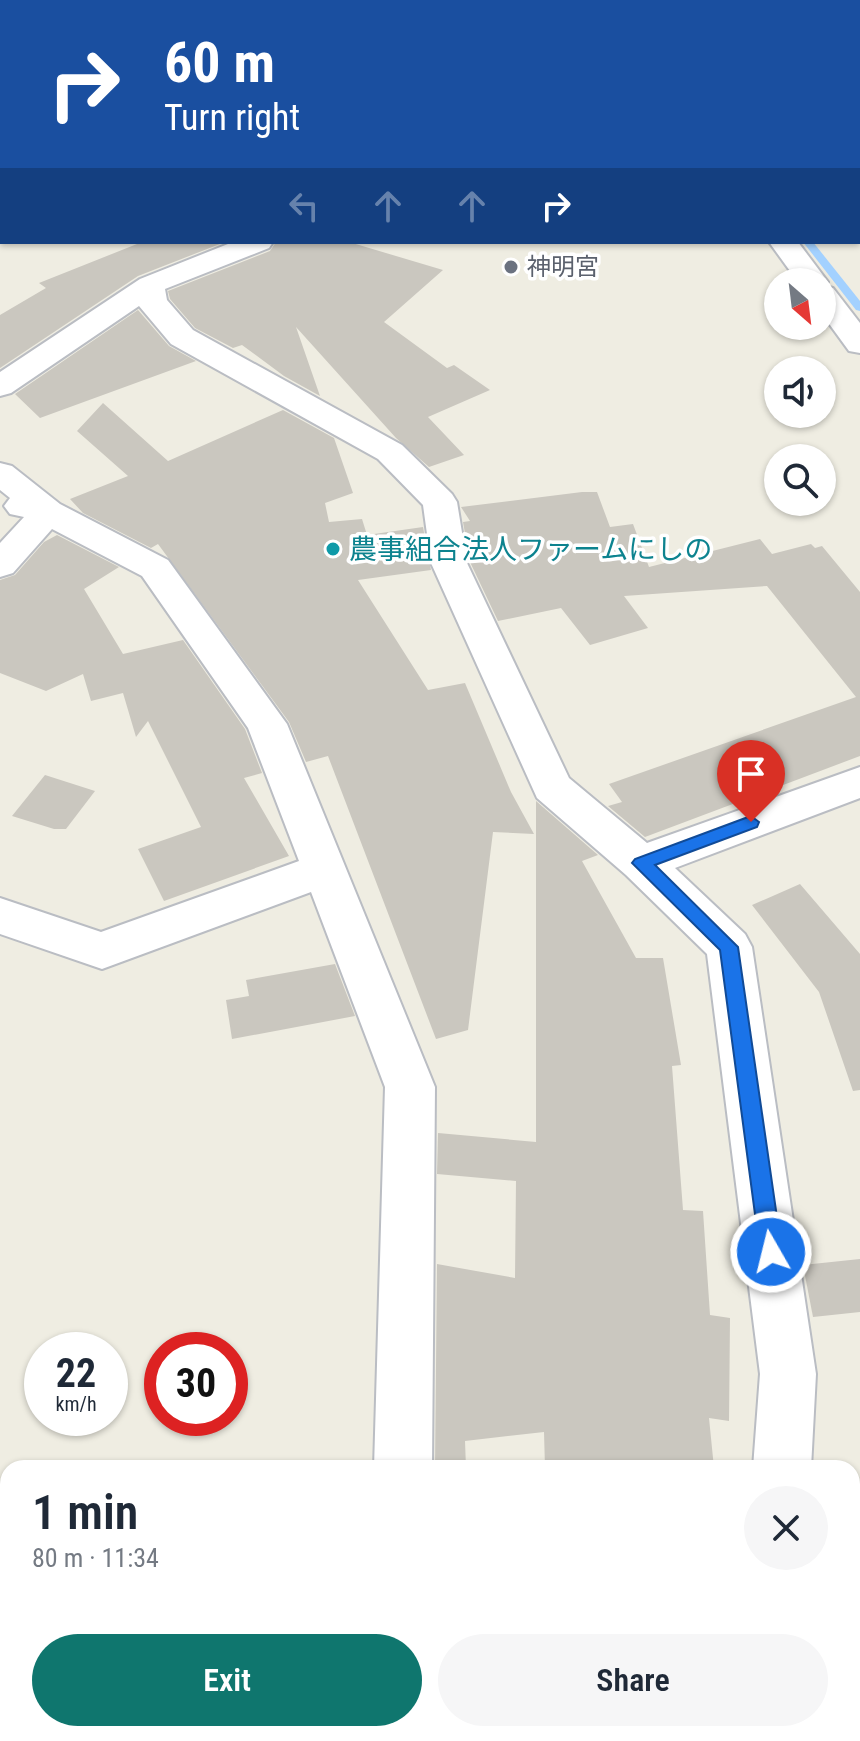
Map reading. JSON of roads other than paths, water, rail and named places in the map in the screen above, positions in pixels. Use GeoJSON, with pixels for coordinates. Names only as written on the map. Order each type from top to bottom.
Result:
{"type":"FeatureCollection","features":[{"type":"Feature","properties":{"kind":"street"},"geometry":{"type":"LineString","coordinates":[[0,386],[150,285],[254,244]]}},
{"type":"Feature","properties":{"kind":"street"},"geometry":{"type":"LineString","coordinates":[[784,244],[802,268]]}},
{"type":"Feature","properties":{"kind":"street"},"geometry":{"type":"LineString","coordinates":[[150,285],[152,302],[182,337],[390,452],[440,502],[449,563],[552,787],[641,863],[729,947],[788,1374],[783,1460]]}},
{"type":"Feature","properties":{"kind":"street"},"geometry":{"type":"LineString","coordinates":[[836,312],[860,344]]}},
{"type":"Feature","properties":{"kind":"street"},"geometry":{"type":"LineString","coordinates":[[0,473],[48,512],[155,568],[267,724],[410,1087],[403,1460]]}},
{"type":"Feature","properties":{"kind":"street"},"geometry":{"type":"LineString","coordinates":[[0,501],[48,512]]}},
{"type":"Feature","properties":{"kind":"street"},"geometry":{"type":"LineString","coordinates":[[0,565],[48,512]]}},
{"type":"Feature","properties":{"kind":"street"},"geometry":{"type":"LineString","coordinates":[[641,863],[860,782]]}},
{"type":"Feature","properties":{"kind":"street"},"geometry":{"type":"LineString","coordinates":[[0,916],[102,951],[324,869]]}},
{"type":"Feature","properties":{"kind":"waterway"},"geometry":{"type":"LineString","coordinates":[[810,244],[860,308]]}},
{"type":"Feature","properties":{"kind":"place","name":"神明宮"},"geometry":{"type":"Point","coordinates":[511,267]}},
{"type":"Feature","properties":{"kind":"place","name":"農事組合法人ファームにしの"},"geometry":{"type":"Point","coordinates":[333,549]}}]}
